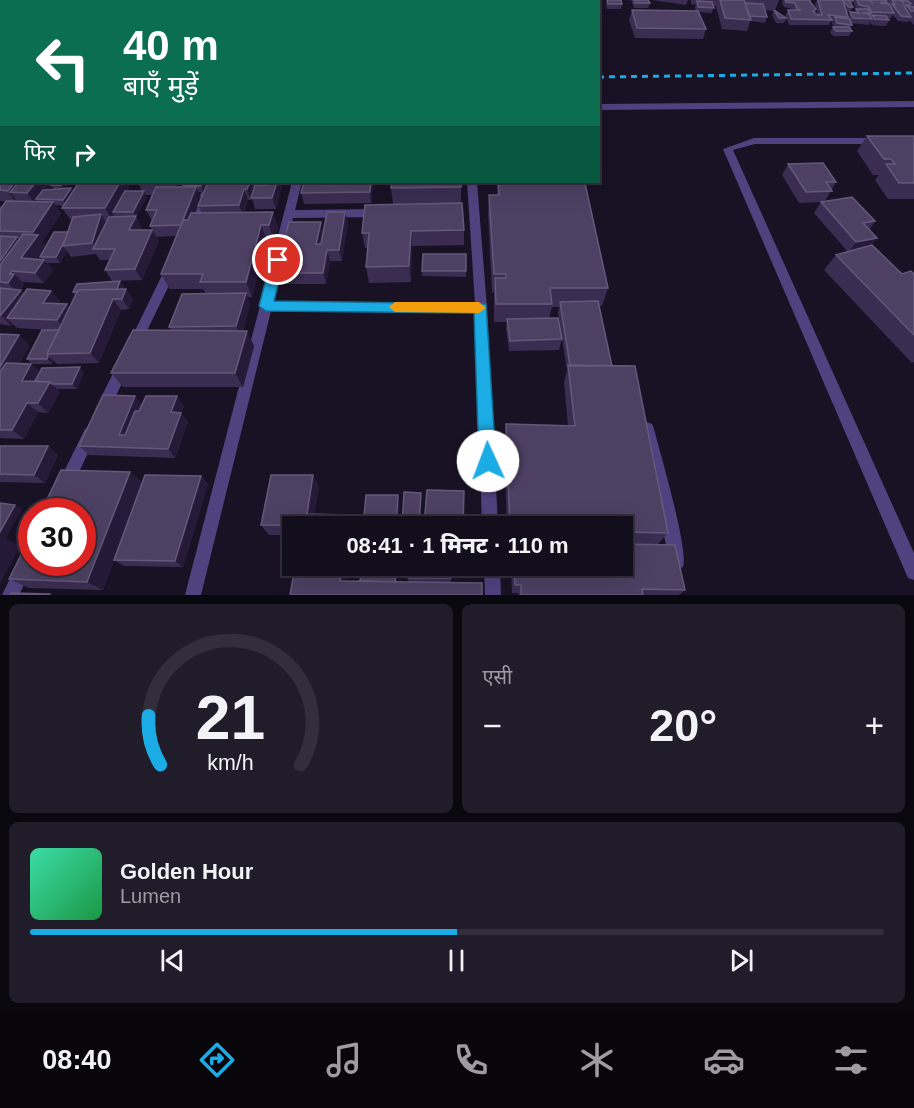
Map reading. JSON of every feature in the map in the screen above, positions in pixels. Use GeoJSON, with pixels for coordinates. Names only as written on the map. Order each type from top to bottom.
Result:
{"type":"FeatureCollection","features":[{"type":"Feature","properties":{"kind":"street"},"geometry":{"type":"LineString","coordinates":[[600,107],[914,104]]}},
{"type":"Feature","properties":{"kind":"street"},"geometry":{"type":"LineString","coordinates":[[890,140],[754,141],[728,149],[914,572]]}},
{"type":"Feature","properties":{"kind":"street"},"geometry":{"type":"LineString","coordinates":[[59,498],[181,250],[211,183]]}},
{"type":"Feature","properties":{"kind":"street"},"geometry":{"type":"LineString","coordinates":[[193,595],[297,183]]}},
{"type":"Feature","properties":{"kind":"street"},"geometry":{"type":"LineString","coordinates":[[471,183],[469,211],[481,308],[490,516]]}},
{"type":"Feature","properties":{"kind":"street"},"geometry":{"type":"LineString","coordinates":[[290,214],[394,212]]}},
{"type":"Feature","properties":{"kind":"street"},"geometry":{"type":"LineString","coordinates":[[266,306],[481,308]]}},
{"type":"Feature","properties":{"kind":"street"},"geometry":{"type":"LineString","coordinates":[[644,417],[673,536],[679,581]]}},
{"type":"Feature","properties":{"kind":"street"},"geometry":{"type":"LineString","coordinates":[[10,595],[20,576]]}},
{"type":"Feature","properties":{"kind":"street"},"geometry":{"type":"LineString","coordinates":[[492,576],[493,595]]}},
{"type":"Feature","properties":{"kind":"building"},"geometry":{"type":"Polygon","coordinates":[[[607,0],[621,0],[622,4],[608,4],[607,0]]]}},
{"type":"Feature","properties":{"kind":"building"},"geometry":{"type":"Polygon","coordinates":[[[634,0],[648,0],[650,3],[635,3],[634,0]]]}},
{"type":"Feature","properties":{"kind":"building"},"geometry":{"type":"Polygon","coordinates":[[[720,0],[744,0],[751,20],[725,18],[720,0]]]}},
{"type":"Feature","properties":{"kind":"building"},"geometry":{"type":"Polygon","coordinates":[[[785,0],[810,0],[816,9],[813,11],[822,15],[818,0],[854,0],[849,1],[853,7],[849,7],[843,1],[848,17],[828,15],[832,20],[791,19],[788,10],[801,10],[797,9],[795,3],[785,0]]]}},
{"type":"Feature","properties":{"kind":"building"},"geometry":{"type":"Polygon","coordinates":[[[857,0],[872,2],[871,0],[886,0],[887,2],[880,3],[889,4],[894,13],[871,12],[869,7],[859,5],[857,0]]]}},
{"type":"Feature","properties":{"kind":"building"},"geometry":{"type":"Polygon","coordinates":[[[892,0],[900,0],[904,3],[901,0],[907,0],[911,4],[904,6],[911,17],[901,16],[892,4],[895,5],[892,0]]]}},
{"type":"Feature","properties":{"kind":"building"},"geometry":{"type":"Polygon","coordinates":[[[697,1],[712,2],[714,8],[698,7],[697,1]]]}},
{"type":"Feature","properties":{"kind":"building"},"geometry":{"type":"Polygon","coordinates":[[[745,3],[763,4],[767,17],[749,16],[745,3]]]}},
{"type":"Feature","properties":{"kind":"building"},"geometry":{"type":"Polygon","coordinates":[[[856,9],[868,9],[871,13],[862,13],[869,14],[872,19],[853,18],[850,12],[859,13],[856,9]]]}},
{"type":"Feature","properties":{"kind":"building"},"geometry":{"type":"Polygon","coordinates":[[[632,10],[698,11],[706,29],[637,28],[632,10]]]}},
{"type":"Feature","properties":{"kind":"building"},"geometry":{"type":"Polygon","coordinates":[[[774,10],[786,18],[779,18],[774,10]]]}},
{"type":"Feature","properties":{"kind":"building"},"geometry":{"type":"Polygon","coordinates":[[[872,15],[886,16],[889,20],[875,19],[872,15]]]}},
{"type":"Feature","properties":{"kind":"building"},"geometry":{"type":"Polygon","coordinates":[[[835,17],[850,19],[852,25],[837,23],[835,17]]]}},
{"type":"Feature","properties":{"kind":"building"},"geometry":{"type":"Polygon","coordinates":[[[833,27],[849,27],[852,31],[836,31],[833,27]]]}},
{"type":"Feature","properties":{"kind":"building"},"geometry":{"type":"Polygon","coordinates":[[[867,136],[914,136],[914,183],[899,183],[886,164],[895,164],[891,159],[884,159],[867,136]]]}},
{"type":"Feature","properties":{"kind":"building"},"geometry":{"type":"Polygon","coordinates":[[[823,163],[836,182],[826,182],[832,191],[806,192],[788,164],[823,163]]]}},
{"type":"Feature","properties":{"kind":"building"},"geometry":{"type":"Polygon","coordinates":[[[0,183],[14,183],[8,191],[0,190],[0,183]]]}},
{"type":"Feature","properties":{"kind":"building"},"geometry":{"type":"Polygon","coordinates":[[[18,183],[35,183],[27,193],[10,192],[18,183]]]}},
{"type":"Feature","properties":{"kind":"building"},"geometry":{"type":"Polygon","coordinates":[[[78,183],[119,183],[105,208],[62,208],[78,183]]]}},
{"type":"Feature","properties":{"kind":"building"},"geometry":{"type":"Polygon","coordinates":[[[184,183],[202,183],[201,186],[183,185],[184,183]]]}},
{"type":"Feature","properties":{"kind":"building"},"geometry":{"type":"Polygon","coordinates":[[[208,183],[250,183],[247,189],[244,189],[239,205],[198,206],[208,183]]]}},
{"type":"Feature","properties":{"kind":"building"},"geometry":{"type":"Polygon","coordinates":[[[268,183],[277,183],[272,198],[251,198],[255,185],[267,185],[268,183]]]}},
{"type":"Feature","properties":{"kind":"building"},"geometry":{"type":"Polygon","coordinates":[[[304,183],[371,183],[370,192],[301,193],[304,183]]]}},
{"type":"Feature","properties":{"kind":"building"},"geometry":{"type":"Polygon","coordinates":[[[392,183],[461,183],[461,187],[391,188],[392,183]]]}},
{"type":"Feature","properties":{"kind":"building"},"geometry":{"type":"Polygon","coordinates":[[[585,183],[608,288],[550,288],[552,304],[496,304],[495,278],[506,278],[506,274],[494,274],[489,195],[499,195],[498,184],[585,183]]]}},
{"type":"Feature","properties":{"kind":"building"},"geometry":{"type":"Polygon","coordinates":[[[156,187],[196,187],[181,225],[150,226],[157,210],[146,210],[156,187]]]}},
{"type":"Feature","properties":{"kind":"building"},"geometry":{"type":"Polygon","coordinates":[[[71,188],[63,200],[36,199],[43,190],[71,188]]]}},
{"type":"Feature","properties":{"kind":"building"},"geometry":{"type":"Polygon","coordinates":[[[125,191],[144,191],[133,212],[113,212],[125,191]]]}},
{"type":"Feature","properties":{"kind":"building"},"geometry":{"type":"Polygon","coordinates":[[[852,197],[875,221],[863,223],[877,238],[856,242],[821,202],[852,197]]]}},
{"type":"Feature","properties":{"kind":"building"},"geometry":{"type":"Polygon","coordinates":[[[6,201],[53,202],[33,232],[0,231],[0,210],[6,201]]]}},
{"type":"Feature","properties":{"kind":"building"},"geometry":{"type":"Polygon","coordinates":[[[462,203],[464,230],[411,231],[409,266],[366,267],[369,233],[362,233],[365,205],[462,203]]]}},
{"type":"Feature","properties":{"kind":"building"},"geometry":{"type":"Polygon","coordinates":[[[273,212],[269,225],[261,225],[246,282],[200,282],[203,274],[161,274],[183,220],[188,220],[191,213],[273,212]]]}},
{"type":"Feature","properties":{"kind":"building"},"geometry":{"type":"Polygon","coordinates":[[[327,212],[345,212],[339,250],[327,250],[323,273],[276,273],[289,222],[321,222],[316,244],[321,244],[327,212]]]}},
{"type":"Feature","properties":{"kind":"building"},"geometry":{"type":"Polygon","coordinates":[[[101,214],[92,243],[63,246],[73,217],[101,214]]]}},
{"type":"Feature","properties":{"kind":"building"},"geometry":{"type":"Polygon","coordinates":[[[136,216],[129,230],[152,230],[135,269],[105,270],[115,249],[93,249],[109,217],[136,216]]]}},
{"type":"Feature","properties":{"kind":"building"},"geometry":{"type":"Polygon","coordinates":[[[54,232],[68,232],[56,257],[40,257],[54,232]]]}},
{"type":"Feature","properties":{"kind":"building"},"geometry":{"type":"Polygon","coordinates":[[[23,234],[38,235],[21,258],[44,260],[35,273],[12,271],[10,274],[14,274],[8,283],[0,282],[0,265],[23,234]]]}},
{"type":"Feature","properties":{"kind":"building"},"geometry":{"type":"Polygon","coordinates":[[[0,236],[17,237],[0,261],[0,236]]]}},
{"type":"Feature","properties":{"kind":"building"},"geometry":{"type":"Polygon","coordinates":[[[872,245],[902,274],[911,271],[914,274],[914,335],[836,255],[872,245]]]}},
{"type":"Feature","properties":{"kind":"building"},"geometry":{"type":"Polygon","coordinates":[[[423,254],[466,254],[466,271],[422,271],[423,254]]]}},
{"type":"Feature","properties":{"kind":"building"},"geometry":{"type":"Polygon","coordinates":[[[120,281],[117,289],[73,292],[77,284],[120,281]]]}},
{"type":"Feature","properties":{"kind":"building"},"geometry":{"type":"Polygon","coordinates":[[[0,288],[21,290],[1,315],[0,315],[0,288]]]}},
{"type":"Feature","properties":{"kind":"building"},"geometry":{"type":"Polygon","coordinates":[[[27,289],[51,291],[43,303],[67,304],[57,320],[7,318],[27,289]]]}},
{"type":"Feature","properties":{"kind":"building"},"geometry":{"type":"Polygon","coordinates":[[[126,289],[122,299],[113,299],[90,353],[47,354],[78,290],[126,289]]]}},
{"type":"Feature","properties":{"kind":"building"},"geometry":{"type":"Polygon","coordinates":[[[246,293],[236,326],[169,327],[182,294],[246,293]]]}},
{"type":"Feature","properties":{"kind":"building"},"geometry":{"type":"Polygon","coordinates":[[[598,301],[612,366],[570,366],[560,302],[598,301]]]}},
{"type":"Feature","properties":{"kind":"building"},"geometry":{"type":"Polygon","coordinates":[[[558,318],[562,339],[510,341],[507,319],[558,318]]]}},
{"type":"Feature","properties":{"kind":"building"},"geometry":{"type":"Polygon","coordinates":[[[42,330],[59,330],[47,354],[47,359],[27,359],[42,330]]]}},
{"type":"Feature","properties":{"kind":"building"},"geometry":{"type":"Polygon","coordinates":[[[133,330],[247,331],[235,373],[111,373],[133,330]]]}},
{"type":"Feature","properties":{"kind":"building"},"geometry":{"type":"Polygon","coordinates":[[[0,334],[19,335],[0,367],[0,334]]]}},
{"type":"Feature","properties":{"kind":"building"},"geometry":{"type":"Polygon","coordinates":[[[6,363],[31,364],[22,381],[50,382],[38,403],[27,403],[12,430],[0,430],[0,372],[6,363]]]}},
{"type":"Feature","properties":{"kind":"building"},"geometry":{"type":"Polygon","coordinates":[[[568,365],[635,366],[668,533],[633,532],[633,516],[510,516],[506,424],[575,426],[568,365]]]}},
{"type":"Feature","properties":{"kind":"building"},"geometry":{"type":"Polygon","coordinates":[[[80,367],[72,384],[35,381],[42,368],[80,367]]]}},
{"type":"Feature","properties":{"kind":"building"},"geometry":{"type":"Polygon","coordinates":[[[103,395],[135,396],[119,435],[125,435],[135,411],[139,411],[146,396],[177,396],[171,412],[181,413],[168,449],[79,446],[103,395]]]}},
{"type":"Feature","properties":{"kind":"building"},"geometry":{"type":"Polygon","coordinates":[[[0,446],[48,446],[34,475],[0,474],[0,446]]]}},
{"type":"Feature","properties":{"kind":"building"},"geometry":{"type":"Polygon","coordinates":[[[61,470],[130,472],[96,559],[96,498],[48,498],[61,470]]]}},
{"type":"Feature","properties":{"kind":"building"},"geometry":{"type":"Polygon","coordinates":[[[145,475],[201,476],[175,561],[114,560],[145,475]]]}},
{"type":"Feature","properties":{"kind":"building"},"geometry":{"type":"Polygon","coordinates":[[[271,475],[313,475],[307,514],[348,515],[282,516],[282,525],[261,525],[271,475]]]}},
{"type":"Feature","properties":{"kind":"building"},"geometry":{"type":"Polygon","coordinates":[[[427,490],[464,491],[463,516],[425,516],[427,490]]]}},
{"type":"Feature","properties":{"kind":"building"},"geometry":{"type":"Polygon","coordinates":[[[404,492],[421,493],[420,516],[403,516],[404,492]]]}},
{"type":"Feature","properties":{"kind":"building"},"geometry":{"type":"Polygon","coordinates":[[[366,495],[398,495],[397,516],[364,516],[366,495]]]}},
{"type":"Feature","properties":{"kind":"building"},"geometry":{"type":"Polygon","coordinates":[[[0,503],[15,505],[0,532],[0,503]]]}},
{"type":"Feature","properties":{"kind":"building"},"geometry":{"type":"Polygon","coordinates":[[[633,544],[675,545],[685,590],[642,589],[643,595],[521,595],[521,585],[515,585],[515,576],[633,576],[633,544]]]}},
{"type":"Feature","properties":{"kind":"building"},"geometry":{"type":"Polygon","coordinates":[[[18,561],[18,576],[89,576],[87,582],[9,579],[18,561]]]}},
{"type":"Feature","properties":{"kind":"building"},"geometry":{"type":"Polygon","coordinates":[[[293,576],[341,576],[340,581],[482,583],[482,595],[290,595],[293,576]]]}},
{"type":"Feature","properties":{"kind":"building"},"geometry":{"type":"Polygon","coordinates":[[[361,576],[396,576],[395,582],[360,581],[361,576]]]}},
{"type":"Feature","properties":{"kind":"building"},"geometry":{"type":"Polygon","coordinates":[[[408,576],[451,576],[451,578],[408,578],[408,576]]]}},
{"type":"Feature","properties":{"kind":"building"},"geometry":{"type":"Polygon","coordinates":[[[11,593],[50,594],[50,595],[10,595],[11,593]]]}},
{"type":"Feature","properties":{"kind":"railway"},"geometry":{"type":"LineString","coordinates":[[600,77],[914,73]]}},
{"type":"Feature","properties":{"kind":"slow traffic"},"geometry":{"type":"LineString","coordinates":[[395,307],[479,308]]}},
{"type":"Feature","properties":{"kind":"route"},"geometry":{"type":"LineString","coordinates":[[278,260],[266,306],[481,308],[488,461]]}}]}
